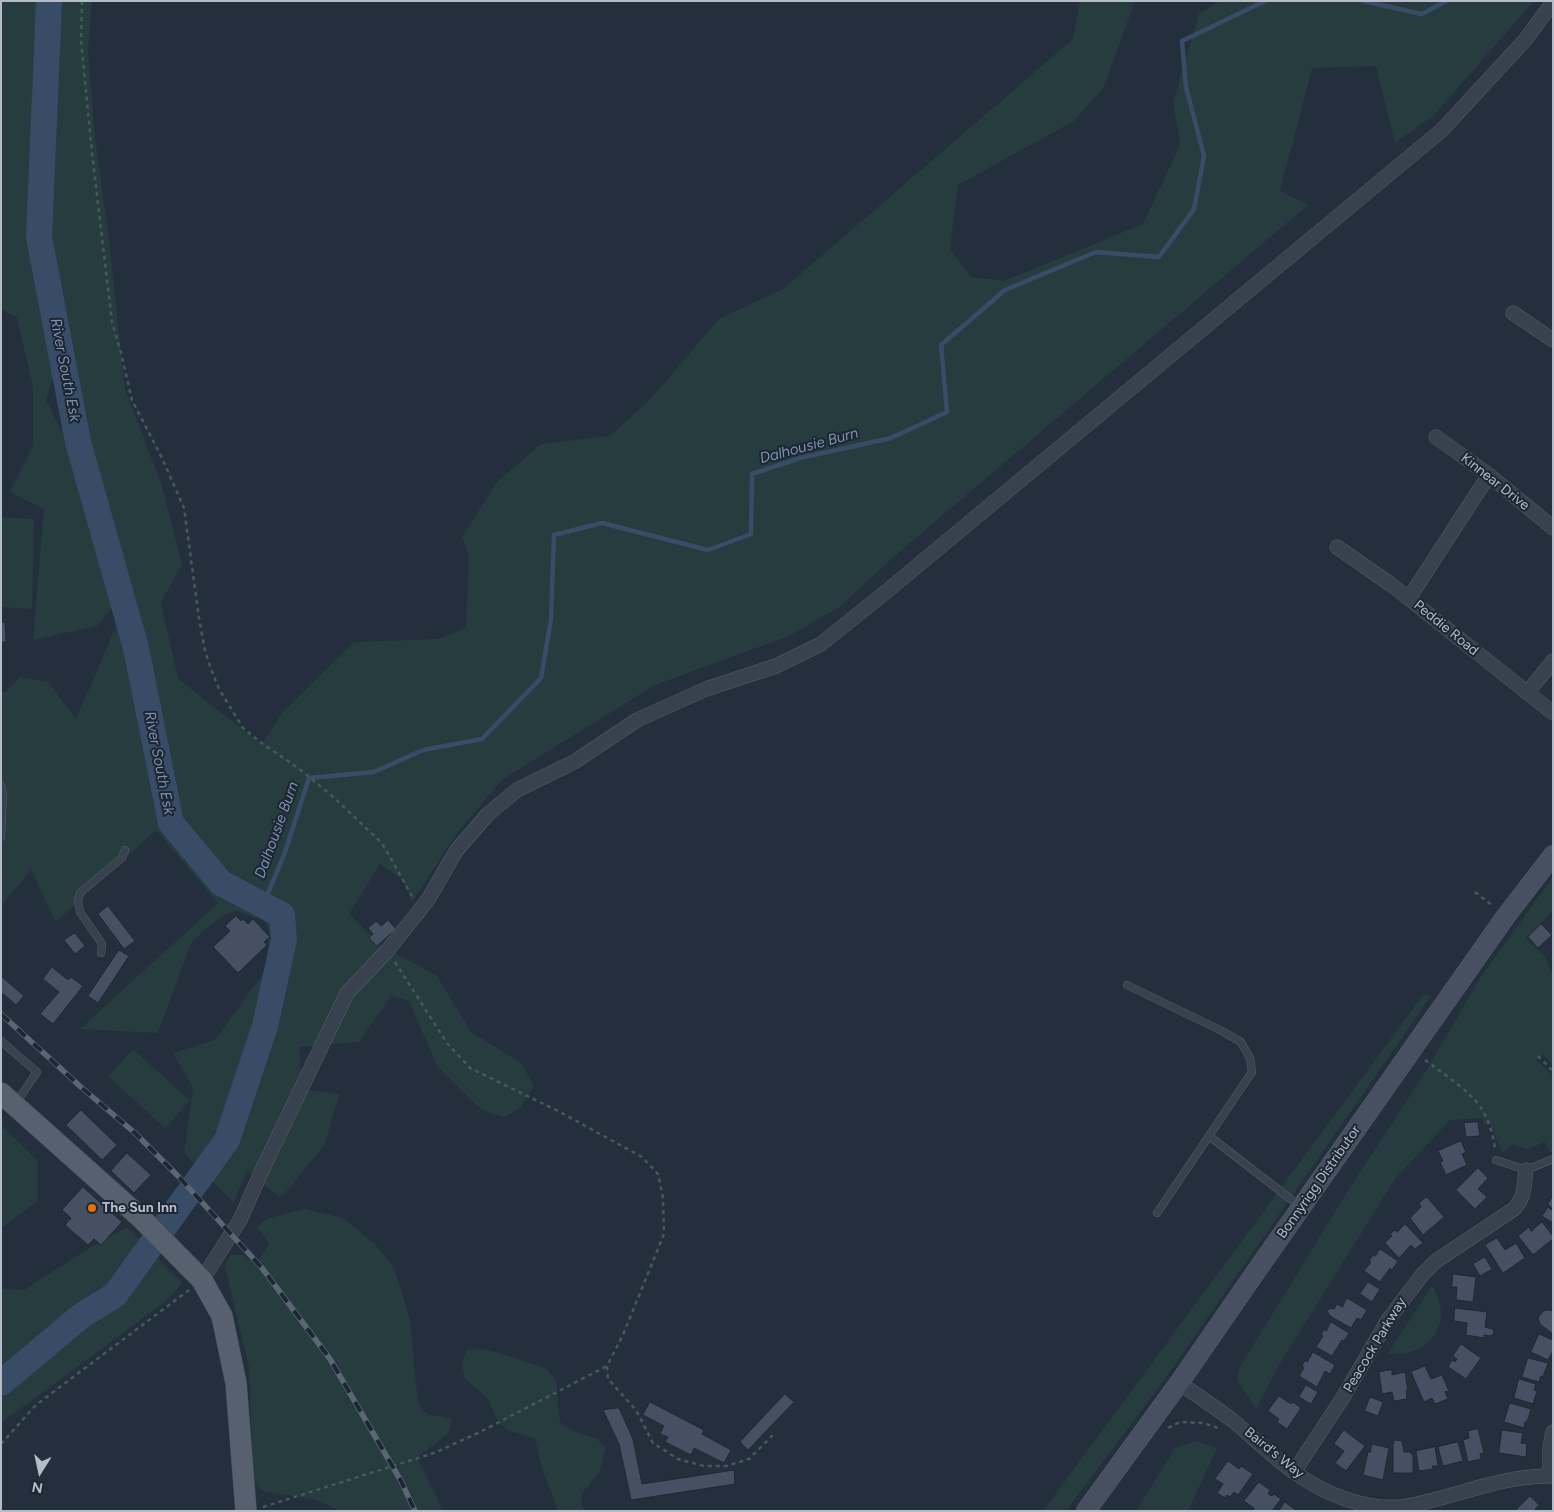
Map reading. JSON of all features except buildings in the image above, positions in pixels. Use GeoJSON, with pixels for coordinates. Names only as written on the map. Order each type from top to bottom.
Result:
{"type":"FeatureCollection","features":[{"type":"Feature","properties":{"kind":"main road","name":"Bonnyrigg Distributor"},"geometry":{"type":"LineString","coordinates":[[1086,1511],[1179,1383],[1506,916],[1553,855]]}},
{"type":"Feature","properties":{"kind":"main road"},"geometry":{"type":"LineString","coordinates":[[8,1099],[141,1218],[202,1280],[222,1316],[236,1383],[253,1509]]}},
{"type":"Feature","properties":{"kind":"street"},"geometry":{"type":"LineString","coordinates":[[202,1280],[240,1220],[346,993],[387,950],[420,910],[456,851],[488,814],[517,790],[574,762],[637,720],[706,689],[776,666],[821,644],[1442,130],[1526,39],[1553,2]]}},
{"type":"Feature","properties":{"kind":"street"},"geometry":{"type":"LineString","coordinates":[[1513,312],[1553,340]]}},
{"type":"Feature","properties":{"kind":"street","name":"Kinnear Drive"},"geometry":{"type":"LineString","coordinates":[[1436,437],[1488,475],[1553,528]]}},
{"type":"Feature","properties":{"kind":"street"},"geometry":{"type":"LineString","coordinates":[[1408,598],[1488,475]]}},
{"type":"Feature","properties":{"kind":"street","name":"Peddie Road"},"geometry":{"type":"LineString","coordinates":[[1337,547],[1408,598],[1553,713]]}},
{"type":"Feature","properties":{"kind":"street"},"geometry":{"type":"LineString","coordinates":[[1527,692],[1553,661]]}},
{"type":"Feature","properties":{"kind":"street","name":"Peacock Parkway"},"geometry":{"type":"LineString","coordinates":[[1294,1472],[1342,1399],[1388,1320],[1409,1290],[1436,1261],[1514,1209],[1520,1202],[1523,1194],[1526,1170]]}},
{"type":"Feature","properties":{"kind":"street","name":"Baird's Way"},"geometry":{"type":"LineString","coordinates":[[1179,1383],[1230,1419],[1294,1472],[1330,1493],[1354,1502],[1400,1509],[1501,1482],[1525,1477],[1552,1476]]}},
{"type":"Feature","properties":{"kind":"street"},"geometry":{"type":"LineString","coordinates":[[1552,1476],[1550,1448],[1553,1432]]}},
{"type":"Feature","properties":{"kind":"lane"},"geometry":{"type":"LineString","coordinates":[[1,786],[3,793],[1,837]]}},
{"type":"Feature","properties":{"kind":"lane"},"geometry":{"type":"LineString","coordinates":[[101,953],[102,944],[80,912],[78,901],[80,892],[122,858],[125,850]]}},
{"type":"Feature","properties":{"kind":"lane"},"geometry":{"type":"LineString","coordinates":[[1127,985],[1241,1042],[1250,1058],[1252,1072],[1158,1213]]}},
{"type":"Feature","properties":{"kind":"lane"},"geometry":{"type":"LineString","coordinates":[[1,1041],[37,1072],[8,1099]]}},
{"type":"Feature","properties":{"kind":"lane"},"geometry":{"type":"LineString","coordinates":[[1209,1136],[1301,1207]]}},
{"type":"Feature","properties":{"kind":"lane"},"geometry":{"type":"LineString","coordinates":[[1496,1160],[1526,1170],[1553,1158]]}},
{"type":"Feature","properties":{"kind":"path"},"geometry":{"type":"LineString","coordinates":[[82,1],[80,40],[112,322],[132,400],[162,458],[184,508],[199,618],[205,651],[211,669],[219,689],[243,728],[331,795],[382,842],[420,910]]}},
{"type":"Feature","properties":{"kind":"path"},"geometry":{"type":"LineString","coordinates":[[1475,892],[1506,916]]}},
{"type":"Feature","properties":{"kind":"path"},"geometry":{"type":"LineString","coordinates":[[387,950],[447,1043],[470,1068],[558,1111],[642,1157],[658,1174],[663,1198],[664,1234],[623,1335],[607,1366],[608,1379],[636,1410],[653,1443],[678,1459],[704,1466],[726,1466],[749,1459],[776,1433]]}},
{"type":"Feature","properties":{"kind":"path"},"geometry":{"type":"LineString","coordinates":[[1412,1050],[1460,1087],[1479,1105],[1494,1137],[1496,1160]]}},
{"type":"Feature","properties":{"kind":"path"},"geometry":{"type":"LineString","coordinates":[[1538,1056],[1553,1071]]}},
{"type":"Feature","properties":{"kind":"path"},"geometry":{"type":"LineString","coordinates":[[1,1444],[36,1406],[202,1280]]}},
{"type":"Feature","properties":{"kind":"path"},"geometry":{"type":"LineString","coordinates":[[253,1509],[434,1453],[478,1433],[607,1366]]}},
{"type":"Feature","properties":{"kind":"path"},"geometry":{"type":"LineString","coordinates":[[1163,1430],[1180,1422],[1203,1422],[1219,1429]]}},
{"type":"Feature","properties":{"kind":"green space"},"geometry":{"type":"Polygon","coordinates":[[[1,1],[92,1],[88,51],[95,136],[110,247],[125,389],[161,483],[182,565],[161,602],[178,679],[262,744],[283,712],[354,642],[438,639],[466,628],[469,556],[462,537],[497,482],[541,444],[609,436],[649,401],[719,319],[783,289],[1073,39],[1080,1],[1135,1],[1104,87],[1074,121],[958,185],[950,249],[971,277],[1004,281],[1143,224],[1180,145],[1173,102],[1199,14],[1220,1],[1534,1],[1434,115],[1395,143],[1376,66],[1312,68],[1280,191],[1308,205],[897,554],[838,608],[789,636],[655,685],[503,779],[458,832],[412,902],[402,879],[380,864],[349,914],[379,944],[437,976],[471,1032],[521,1063],[534,1085],[521,1107],[505,1117],[484,1111],[437,1066],[409,1001],[391,996],[359,1042],[299,1047],[302,1089],[339,1094],[325,1144],[288,1190],[279,1197],[247,1170],[234,1203],[184,1153],[193,1088],[173,1053],[215,1040],[267,968],[269,930],[264,921],[237,911],[228,913],[205,929],[191,943],[158,1033],[80,1029],[218,903],[156,830],[56,922],[31,870],[1,906],[1,692],[6,692],[20,677],[48,682],[76,719],[124,608],[110,548],[88,471],[61,353],[46,400],[74,456],[119,600],[97,626],[33,640],[44,509],[10,492],[33,446],[33,387],[17,318],[1,309],[1,1]]]}},
{"type":"Feature","properties":{"kind":"green space"},"geometry":{"type":"Polygon","coordinates":[[[1,517],[34,519],[32,609],[1,607],[1,517]]]}},
{"type":"Feature","properties":{"kind":"green space"},"geometry":{"type":"Polygon","coordinates":[[[1553,877],[1553,910],[1526,939],[1545,957],[1553,974],[1553,1064],[1543,1055],[1536,1060],[1553,1075],[1553,1151],[1550,1152],[1545,1142],[1528,1149],[1512,1145],[1503,1153],[1490,1124],[1485,1125],[1482,1118],[1450,1120],[1395,1179],[1279,1365],[1256,1409],[1237,1380],[1240,1367],[1349,1189],[1428,1068],[1480,978],[1553,877]]]}},
{"type":"Feature","properties":{"kind":"green space"},"geometry":{"type":"Polygon","coordinates":[[[1423,995],[1431,996],[1165,1379],[1066,1511],[1043,1511],[1423,995]]]}},
{"type":"Feature","properties":{"kind":"green space"},"geometry":{"type":"Polygon","coordinates":[[[133,1049],[190,1101],[165,1128],[108,1076],[133,1049]]]}},
{"type":"Feature","properties":{"kind":"green space"},"geometry":{"type":"Polygon","coordinates":[[[1,1125],[38,1161],[38,1201],[1,1228],[1,1125]]]}},
{"type":"Feature","properties":{"kind":"green space"},"geometry":{"type":"Polygon","coordinates":[[[304,1209],[343,1218],[375,1244],[394,1268],[410,1319],[418,1404],[427,1414],[452,1419],[448,1434],[417,1457],[442,1511],[340,1511],[317,1500],[262,1491],[253,1479],[249,1367],[225,1267],[230,1255],[243,1255],[256,1264],[269,1244],[257,1227],[266,1219],[304,1209]]]}},
{"type":"Feature","properties":{"kind":"green space"},"geometry":{"type":"Polygon","coordinates":[[[127,1227],[182,1283],[165,1302],[1,1423],[1,1289],[24,1290],[83,1252],[127,1227]]]}},
{"type":"Feature","properties":{"kind":"green space"},"geometry":{"type":"Polygon","coordinates":[[[1432,1286],[1439,1299],[1441,1312],[1439,1324],[1434,1335],[1426,1344],[1416,1350],[1403,1354],[1388,1353],[1432,1286]]]}},
{"type":"Feature","properties":{"kind":"green space"},"geometry":{"type":"Polygon","coordinates":[[[480,1349],[493,1351],[547,1369],[556,1381],[560,1422],[571,1430],[597,1439],[606,1448],[599,1473],[582,1493],[582,1505],[585,1511],[558,1511],[541,1465],[535,1438],[508,1431],[498,1422],[487,1397],[465,1379],[462,1366],[466,1350],[480,1349]]]}},
{"type":"Feature","properties":{"kind":"green space"},"geometry":{"type":"Polygon","coordinates":[[[1197,1441],[1217,1448],[1188,1511],[1136,1511],[1175,1448],[1197,1441]]]}},
{"type":"Feature","properties":{"kind":"waterway","name":"River South Esk"},"geometry":{"type":"LineString","coordinates":[[1,1383],[81,1316],[115,1295],[227,1140],[265,1026],[284,939],[282,915],[221,883],[171,823],[136,648],[78,442],[39,237],[49,1]]}},
{"type":"Feature","properties":{"kind":"waterway","name":"Dalhousie Burn"},"geometry":{"type":"LineString","coordinates":[[263,905],[284,855],[309,778],[374,772],[423,750],[482,739],[541,678],[551,619],[554,535],[602,523],[708,550],[751,534],[752,474],[800,458],[891,438],[947,412],[941,345],[1005,290],[1096,252],[1159,257],[1194,209],[1204,156],[1186,87],[1182,41],[1265,1]]}},
{"type":"Feature","properties":{"kind":"waterway","name":"Dalhousie Burn"},"geometry":{"type":"LineString","coordinates":[[1363,1],[1422,14],[1446,1]]}},
{"type":"Feature","properties":{"kind":"railway"},"geometry":{"type":"LineString","coordinates":[[1,1014],[82,1088],[135,1133],[178,1176],[262,1268],[330,1359],[401,1481],[415,1511]]}},
{"type":"Feature","properties":{"kind":"place","name":"The Sun Inn"},"geometry":{"type":"Point","coordinates":[92,1208]}}]}
